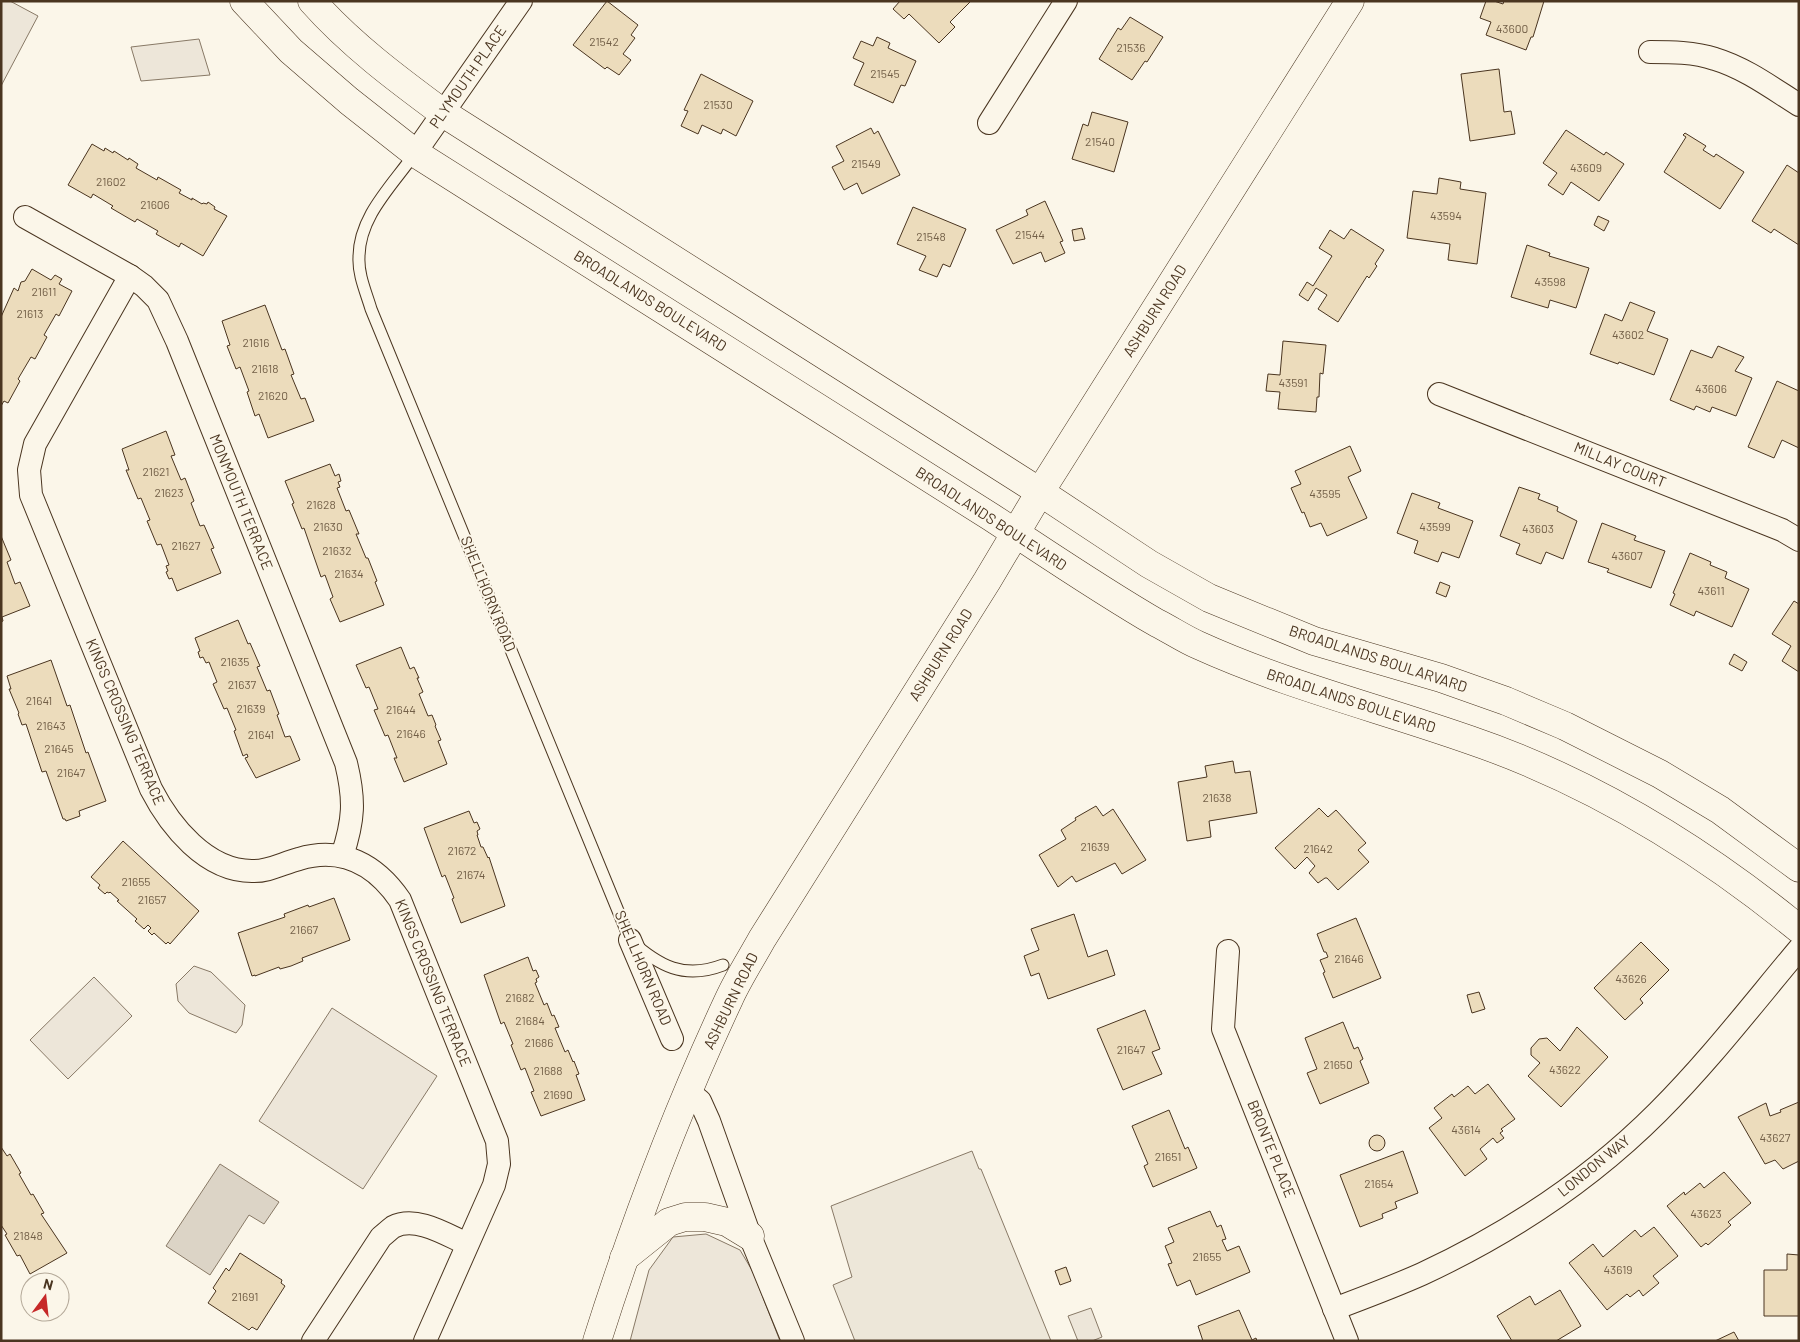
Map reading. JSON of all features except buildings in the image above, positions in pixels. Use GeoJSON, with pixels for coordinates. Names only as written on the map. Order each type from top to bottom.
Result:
{"type":"FeatureCollection","features":[{"type":"Feature","properties":{"kind":"main road","name":"BROADLANDS BOULEVARD"},"geometry":{"type":"LineString","coordinates":[[244,1],[291,51],[349,101],[415,153],[1015,533],[1074,573],[1196,644],[1267,674],[1324,694],[1471,740],[1538,767],[1599,796],[1658,829],[1707,860],[1763,900],[1799,929]]}},
{"type":"Feature","properties":{"kind":"main road"},"geometry":{"type":"LineString","coordinates":[[312,1],[365,52],[403,84],[443,113],[1040,492]]}},
{"type":"Feature","properties":{"kind":"main road","name":"ASHBURN ROAD"},"geometry":{"type":"LineString","coordinates":[[598,1341],[624,1258],[657,1167],[729,998],[762,939],[1040,492],[1350,1]]}},
{"type":"Feature","properties":{"kind":"main road","name":"BROADLANDS BOULARVARD"},"geometry":{"type":"LineString","coordinates":[[1040,492],[1149,564],[1210,598],[1314,641],[1441,678],[1506,701],[1565,726],[1660,774],[1720,810],[1799,868]]}},
{"type":"Feature","properties":{"kind":"main road"},"geometry":{"type":"LineString","coordinates":[[624,1258],[669,1222],[685,1217],[705,1217],[727,1222],[750,1236]]}},
{"type":"Feature","properties":{"kind":"street","name":"PLYMOUTH PLACE"},"geometry":{"type":"LineString","coordinates":[[415,153],[521,1]]}},
{"type":"Feature","properties":{"kind":"street"},"geometry":{"type":"LineString","coordinates":[[989,123],[1066,1]]}},
{"type":"Feature","properties":{"kind":"street"},"geometry":{"type":"LineString","coordinates":[[1650,52],[1683,52],[1714,58],[1744,71],[1799,106]]}},
{"type":"Feature","properties":{"kind":"street","name":"MONMOUTH TERRACE"},"geometry":{"type":"LineString","coordinates":[[25,217],[130,276],[144,286],[158,300],[346,763],[352,787],[353,811],[350,834],[342,856]]}},
{"type":"Feature","properties":{"kind":"street","name":"KINGS CROSSING TERRACE"},"geometry":{"type":"LineString","coordinates":[[130,276],[35,444],[29,470],[32,495],[151,789],[160,807],[172,824],[208,858],[222,866],[238,871],[266,870],[300,858],[342,856],[361,863],[377,872],[400,900],[497,1141],[499,1164],[494,1185],[425,1341]]}},
{"type":"Feature","properties":{"kind":"street","name":"MILLAY COURT"},"geometry":{"type":"LineString","coordinates":[[1439,394],[1782,530],[1799,540]]}},
{"type":"Feature","properties":{"kind":"street","name":"SHELLHORN ROAD"},"geometry":{"type":"LineString","coordinates":[[630,940],[672,1039]]}},
{"type":"Feature","properties":{"kind":"street","name":"LONDON WAY"},"geometry":{"type":"LineString","coordinates":[[1334,1309],[1421,1274],[1493,1237],[1553,1199],[1600,1164],[1656,1114],[1707,1062],[1799,950]]}},
{"type":"Feature","properties":{"kind":"street","name":"BRONTE PLACE"},"geometry":{"type":"LineString","coordinates":[[1228,951],[1223,1029],[1347,1341]]}},
{"type":"Feature","properties":{"kind":"street"},"geometry":{"type":"LineString","coordinates":[[689,1092],[700,1101],[709,1121],[750,1236],[793,1341]]}},
{"type":"Feature","properties":{"kind":"street"},"geometry":{"type":"LineString","coordinates":[[319,1339],[381,1237],[394,1227],[411,1223],[428,1227],[468,1244]]}},
{"type":"Feature","properties":{"kind":"lane","name":"SHELLHORN ROAD"},"geometry":{"type":"LineString","coordinates":[[415,153],[375,206],[363,232],[358,256],[361,278],[371,309],[630,940]]}},
{"type":"Feature","properties":{"kind":"lane"},"geometry":{"type":"LineString","coordinates":[[630,940],[646,954],[662,964],[684,971],[707,971],[723,965]]}},
{"type":"Feature","properties":{"kind":"shaded area"},"geometry":{"type":"Polygon","coordinates":[[[1,1],[10,1],[38,16],[1,86],[1,1]]]}},
{"type":"Feature","properties":{"kind":"shaded area"},"geometry":{"type":"Polygon","coordinates":[[[199,39],[210,75],[141,81],[131,47],[199,39]]]}},
{"type":"Feature","properties":{"kind":"shaded area"},"geometry":{"type":"Polygon","coordinates":[[[194,966],[211,972],[245,1005],[242,1025],[236,1033],[189,1013],[178,1001],[176,984],[194,966]]]}},
{"type":"Feature","properties":{"kind":"shaded area"},"geometry":{"type":"Polygon","coordinates":[[[94,977],[132,1016],[68,1079],[30,1040],[94,977]]]}},
{"type":"Feature","properties":{"kind":"shaded area"},"geometry":{"type":"Polygon","coordinates":[[[332,1008],[437,1076],[363,1189],[259,1121],[332,1008]]]}},
{"type":"Feature","properties":{"kind":"shaded area"},"geometry":{"type":"Polygon","coordinates":[[[972,1151],[1051,1341],[855,1341],[833,1285],[852,1277],[831,1206],[972,1151]]]}},
{"type":"Feature","properties":{"kind":"shaded area"},"geometry":{"type":"Polygon","coordinates":[[[220,1164],[279,1202],[264,1224],[249,1215],[210,1275],[166,1246],[220,1164]]]}},
{"type":"Feature","properties":{"kind":"shaded area"},"geometry":{"type":"Polygon","coordinates":[[[706,1234],[740,1250],[753,1272],[780,1341],[630,1341],[649,1270],[673,1237],[706,1234]]]}},
{"type":"Feature","properties":{"kind":"shaded area"},"geometry":{"type":"Polygon","coordinates":[[[1091,1308],[1102,1337],[1092,1341],[1078,1341],[1068,1316],[1091,1308]]]}}]}
